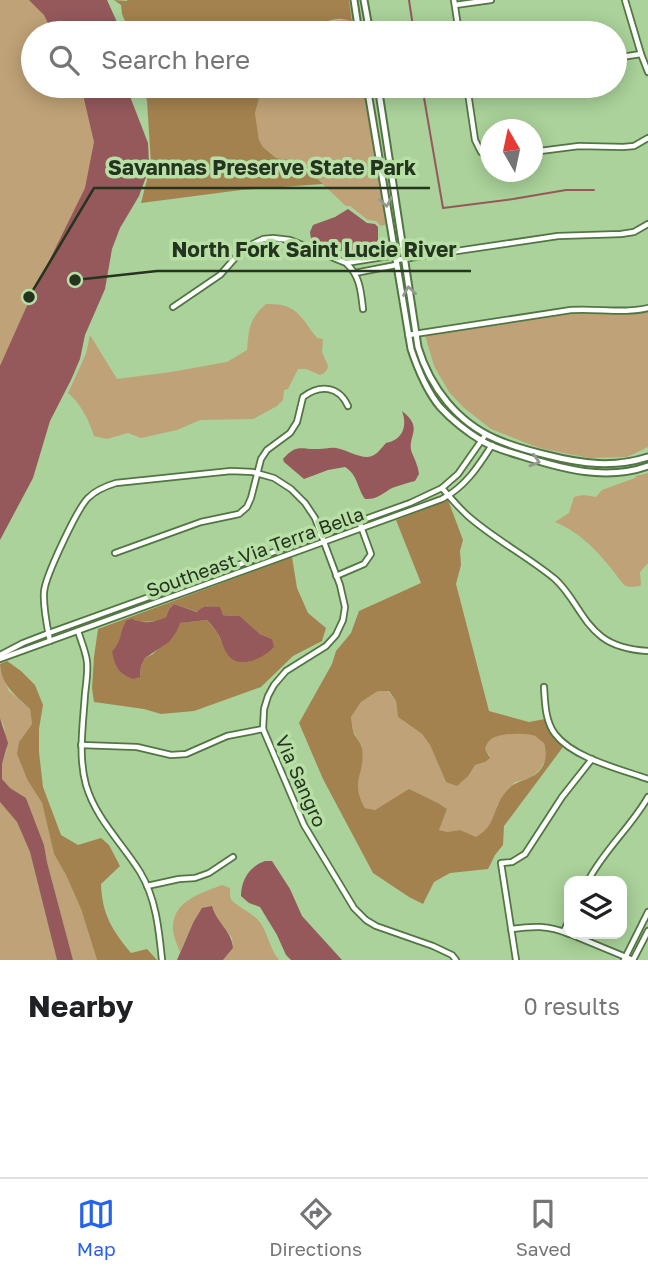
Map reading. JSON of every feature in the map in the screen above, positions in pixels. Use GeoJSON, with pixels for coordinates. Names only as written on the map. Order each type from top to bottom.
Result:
{"type":"FeatureCollection","features":[{"type":"Feature","properties":{"kind":"street"},"geometry":{"type":"LineString","coordinates":[[354,0],[357,21]]}},
{"type":"Feature","properties":{"kind":"street"},"geometry":{"type":"LineString","coordinates":[[365,0],[368,21]]}},
{"type":"Feature","properties":{"kind":"street"},"geometry":{"type":"LineString","coordinates":[[457,21],[455,3],[491,0]]}},
{"type":"Feature","properties":{"kind":"street"},"geometry":{"type":"LineString","coordinates":[[625,0],[648,72]]}},
{"type":"Feature","properties":{"kind":"street"},"geometry":{"type":"LineString","coordinates":[[627,56],[641,54]]}},
{"type":"Feature","properties":{"kind":"street"},"geometry":{"type":"LineString","coordinates":[[370,98],[408,335],[422,379],[441,407],[482,441],[543,463],[588,473],[627,471],[648,466]]}},
{"type":"Feature","properties":{"kind":"street"},"geometry":{"type":"LineString","coordinates":[[380,98],[416,333],[423,362],[447,403],[472,425],[495,439],[545,455],[605,465],[648,457]]}},
{"type":"Feature","properties":{"kind":"street"},"geometry":{"type":"LineString","coordinates":[[469,98],[475,140],[480,150]]}},
{"type":"Feature","properties":{"kind":"street"},"geometry":{"type":"LineString","coordinates":[[543,151],[579,146],[634,146],[648,138]]}},
{"type":"Feature","properties":{"kind":"street"},"geometry":{"type":"LineString","coordinates":[[346,263],[404,259],[558,236],[621,234],[634,232],[648,224]]}},
{"type":"Feature","properties":{"kind":"street"},"geometry":{"type":"LineString","coordinates":[[173,307],[220,275],[244,248],[263,239],[282,238],[346,263],[355,273],[360,286],[363,309]]}},
{"type":"Feature","properties":{"kind":"street"},"geometry":{"type":"LineString","coordinates":[[355,273],[396,260]]}},
{"type":"Feature","properties":{"kind":"street"},"geometry":{"type":"LineString","coordinates":[[408,335],[571,310],[648,309]]}},
{"type":"Feature","properties":{"kind":"street"},"geometry":{"type":"LineString","coordinates":[[115,552],[201,522],[239,514],[247,508],[251,498],[261,459],[267,450],[290,433],[297,422],[303,397],[316,388],[333,390],[348,406]]}},
{"type":"Feature","properties":{"kind":"street","name":"Southeast Via Terra Bella"},"geometry":{"type":"LineString","coordinates":[[0,657],[23,643],[49,633],[410,503],[442,488],[458,474],[486,434]]}},
{"type":"Feature","properties":{"kind":"street","name":"Southeast Via Terra Bella"},"geometry":{"type":"LineString","coordinates":[[0,657],[449,495],[474,472],[495,439]]}},
{"type":"Feature","properties":{"kind":"street"},"geometry":{"type":"LineString","coordinates":[[50,641],[44,599],[47,580],[78,510],[87,499],[106,486],[116,483],[231,471],[257,473]]}},
{"type":"Feature","properties":{"kind":"street","name":"Via Sangro"},"geometry":{"type":"LineString","coordinates":[[257,473],[274,478],[291,489],[316,518],[345,607],[343,620],[326,646],[286,671],[274,685],[264,709],[262,729],[304,825],[354,908],[376,926],[433,946],[452,955],[456,960]]}},
{"type":"Feature","properties":{"kind":"street"},"geometry":{"type":"LineString","coordinates":[[442,488],[467,515],[555,580],[569,594],[589,626],[605,639],[635,650],[648,650]]}},
{"type":"Feature","properties":{"kind":"street"},"geometry":{"type":"LineString","coordinates":[[336,576],[364,564],[371,554],[359,521]]}},
{"type":"Feature","properties":{"kind":"street"},"geometry":{"type":"LineString","coordinates":[[78,631],[87,662],[81,745],[83,772],[93,804],[147,886],[155,909],[162,960]]}},
{"type":"Feature","properties":{"kind":"street"},"geometry":{"type":"LineString","coordinates":[[544,687],[546,715],[554,733],[568,747],[592,759],[648,779]]}},
{"type":"Feature","properties":{"kind":"street"},"geometry":{"type":"LineString","coordinates":[[81,745],[137,747],[171,755],[186,754],[227,736],[262,729]]}},
{"type":"Feature","properties":{"kind":"street"},"geometry":{"type":"LineString","coordinates":[[516,960],[500,863],[512,862],[524,854],[562,797],[592,759]]}},
{"type":"Feature","properties":{"kind":"street"},"geometry":{"type":"LineString","coordinates":[[592,876],[648,797]]}},
{"type":"Feature","properties":{"kind":"street"},"geometry":{"type":"LineString","coordinates":[[147,886],[179,878],[195,878],[209,873],[233,857]]}},
{"type":"Feature","properties":{"kind":"street"},"geometry":{"type":"LineString","coordinates":[[624,958],[648,912]]}},
{"type":"Feature","properties":{"kind":"street"},"geometry":{"type":"LineString","coordinates":[[511,929],[548,926],[564,932]]}},
{"type":"Feature","properties":{"kind":"street"},"geometry":{"type":"LineString","coordinates":[[581,939],[633,960],[648,931]]}},
{"type":"Feature","properties":{"kind":"shaded area"},"geometry":{"type":"Polygon","coordinates":[[[0,0],[64,0],[75,21],[21,21],[21,98],[106,98],[115,157],[0,439],[0,0]]]}},
{"type":"Feature","properties":{"kind":"shaded area"},"geometry":{"type":"Polygon","coordinates":[[[29,0],[107,0],[117,21],[47,21],[29,0]]]}},
{"type":"Feature","properties":{"kind":"shaded area"},"geometry":{"type":"Polygon","coordinates":[[[114,0],[349,0],[352,21],[125,21],[121,5],[114,0]]]}},
{"type":"Feature","properties":{"kind":"shaded area"},"geometry":{"type":"Polygon","coordinates":[[[84,98],[131,98],[148,143],[149,164],[146,177],[112,249],[105,289],[85,335],[80,359],[50,421],[33,478],[0,540],[0,366],[85,188],[94,142],[84,98]]]}},
{"type":"Feature","properties":{"kind":"shaded area"},"geometry":{"type":"Polygon","coordinates":[[[146,98],[259,98],[255,113],[259,140],[263,147],[276,158],[298,161],[323,184],[241,190],[141,203],[151,164],[146,98]]]}},
{"type":"Feature","properties":{"kind":"shaded area"},"geometry":{"type":"Polygon","coordinates":[[[365,98],[387,224],[381,226],[376,221],[368,220],[350,206],[346,206],[298,161],[276,158],[263,147],[259,140],[255,113],[259,99],[365,98]]]}},
{"type":"Feature","properties":{"kind":"shaded area"},"geometry":{"type":"Polygon","coordinates":[[[348,209],[367,223],[378,227],[378,240],[371,249],[340,251],[311,239],[313,225],[348,209]]]}},
{"type":"Feature","properties":{"kind":"shaded area"},"geometry":{"type":"Polygon","coordinates":[[[266,304],[285,306],[302,317],[317,338],[323,339],[322,352],[328,366],[326,372],[320,375],[306,369],[298,369],[288,389],[284,390],[283,400],[253,419],[200,420],[177,430],[141,438],[128,433],[107,439],[94,436],[84,413],[68,393],[86,354],[90,335],[117,379],[171,372],[227,362],[247,350],[251,325],[266,304]]]}},
{"type":"Feature","properties":{"kind":"shaded area"},"geometry":{"type":"Polygon","coordinates":[[[648,312],[648,447],[627,457],[589,458],[539,448],[491,429],[449,392],[434,366],[425,335],[572,313],[648,312]]]}},
{"type":"Feature","properties":{"kind":"shaded area"},"geometry":{"type":"Polygon","coordinates":[[[402,411],[409,417],[414,428],[411,447],[419,474],[415,481],[365,499],[355,478],[345,467],[304,479],[284,462],[283,459],[288,454],[300,448],[334,448],[361,456],[371,456],[386,443],[400,436],[404,427],[402,411]]]}},
{"type":"Feature","properties":{"kind":"shaded area"},"geometry":{"type":"Polygon","coordinates":[[[648,473],[648,563],[640,572],[640,586],[630,587],[624,585],[585,541],[555,522],[569,513],[574,497],[596,497],[602,490],[648,473]]]}},
{"type":"Feature","properties":{"kind":"shaded area"},"geometry":{"type":"Polygon","coordinates":[[[448,500],[463,540],[456,584],[489,711],[529,722],[545,719],[552,736],[563,747],[504,826],[503,845],[488,869],[450,873],[434,882],[423,904],[373,873],[323,779],[299,723],[332,664],[336,651],[351,633],[359,611],[421,583],[396,520],[448,500]],[[378,691],[361,702],[351,717],[354,734],[362,748],[358,791],[365,808],[375,810],[409,789],[447,809],[439,830],[460,830],[476,837],[488,827],[501,799],[510,788],[537,773],[543,766],[546,756],[544,743],[531,735],[505,735],[487,743],[485,749],[490,758],[475,765],[457,786],[446,782],[430,745],[422,734],[398,717],[396,701],[389,691],[378,691]]]}},
{"type":"Feature","properties":{"kind":"shaded area"},"geometry":{"type":"Polygon","coordinates":[[[292,557],[297,588],[308,613],[326,628],[322,641],[293,656],[261,687],[194,711],[161,714],[94,702],[92,688],[98,629],[292,557]],[[174,604],[166,617],[158,621],[140,622],[112,651],[140,677],[145,658],[153,654],[177,631],[179,623],[207,620],[217,632],[228,655],[272,639],[260,634],[240,616],[223,615],[219,607],[208,606],[198,612],[174,604]]]}},
{"type":"Feature","properties":{"kind":"shaded area"},"geometry":{"type":"Polygon","coordinates":[[[174,604],[197,612],[205,607],[220,607],[223,615],[240,616],[260,634],[272,639],[274,647],[251,661],[238,662],[228,655],[218,634],[207,620],[180,623],[169,642],[145,658],[140,677],[133,679],[121,672],[112,651],[127,620],[160,620],[166,617],[174,604]]]}},
{"type":"Feature","properties":{"kind":"shaded area"},"geometry":{"type":"Polygon","coordinates":[[[7,661],[35,685],[43,705],[39,752],[43,787],[61,835],[78,845],[101,838],[109,845],[120,866],[101,884],[103,904],[109,921],[131,953],[147,949],[157,960],[97,960],[81,909],[54,854],[42,803],[28,781],[17,754],[19,742],[32,724],[30,709],[10,690],[3,678],[0,664],[7,661]]]}},
{"type":"Feature","properties":{"kind":"shaded area"},"geometry":{"type":"Polygon","coordinates":[[[0,669],[9,691],[30,709],[32,724],[19,742],[28,781],[42,803],[54,854],[81,909],[97,960],[73,960],[44,845],[26,798],[2,779],[2,764],[7,749],[4,726],[0,718],[0,669]]]}},
{"type":"Feature","properties":{"kind":"shaded area"},"geometry":{"type":"Polygon","coordinates":[[[378,691],[388,691],[396,701],[398,717],[422,734],[430,745],[446,782],[469,775],[475,765],[485,762],[490,756],[485,749],[489,741],[505,734],[525,733],[536,737],[544,742],[546,759],[531,778],[515,782],[497,805],[494,818],[486,831],[475,838],[460,830],[438,830],[447,809],[410,790],[375,810],[365,808],[357,795],[362,746],[353,731],[351,717],[361,702],[378,691]]]}},
{"type":"Feature","properties":{"kind":"shaded area"},"geometry":{"type":"Polygon","coordinates":[[[0,718],[8,743],[2,764],[2,779],[26,798],[44,845],[73,960],[57,960],[30,852],[17,822],[0,802],[0,718]]]}},
{"type":"Feature","properties":{"kind":"shaded area"},"geometry":{"type":"Polygon","coordinates":[[[0,802],[17,822],[30,852],[57,960],[0,960],[0,802]]]}},
{"type":"Feature","properties":{"kind":"shaded area"},"geometry":{"type":"Polygon","coordinates":[[[265,861],[272,861],[290,889],[302,916],[342,960],[291,960],[286,955],[260,907],[241,896],[247,874],[265,861]]]}},
{"type":"Feature","properties":{"kind":"shaded area"},"geometry":{"type":"Polygon","coordinates":[[[222,885],[230,888],[232,901],[261,924],[279,960],[223,960],[233,948],[232,938],[214,914],[193,923],[180,952],[173,928],[179,909],[191,899],[222,885]]]}},
{"type":"Feature","properties":{"kind":"shaded area"},"geometry":{"type":"Polygon","coordinates":[[[212,906],[230,937],[233,948],[223,960],[177,960],[202,908],[212,906]]]}},
{"type":"Feature","properties":{"kind":"waterway"},"geometry":{"type":"LineString","coordinates":[[409,0],[412,21]]}},
{"type":"Feature","properties":{"kind":"waterway"},"geometry":{"type":"LineString","coordinates":[[424,98],[443,208],[566,190],[594,190]]}},
{"type":"Feature","properties":{"kind":"place","name":"North Fork Saint Lucie River"},"geometry":{"type":"Point","coordinates":[75,280]}},
{"type":"Feature","properties":{"kind":"place","name":"Savannas Preserve State Park"},"geometry":{"type":"Point","coordinates":[29,297]}}]}
